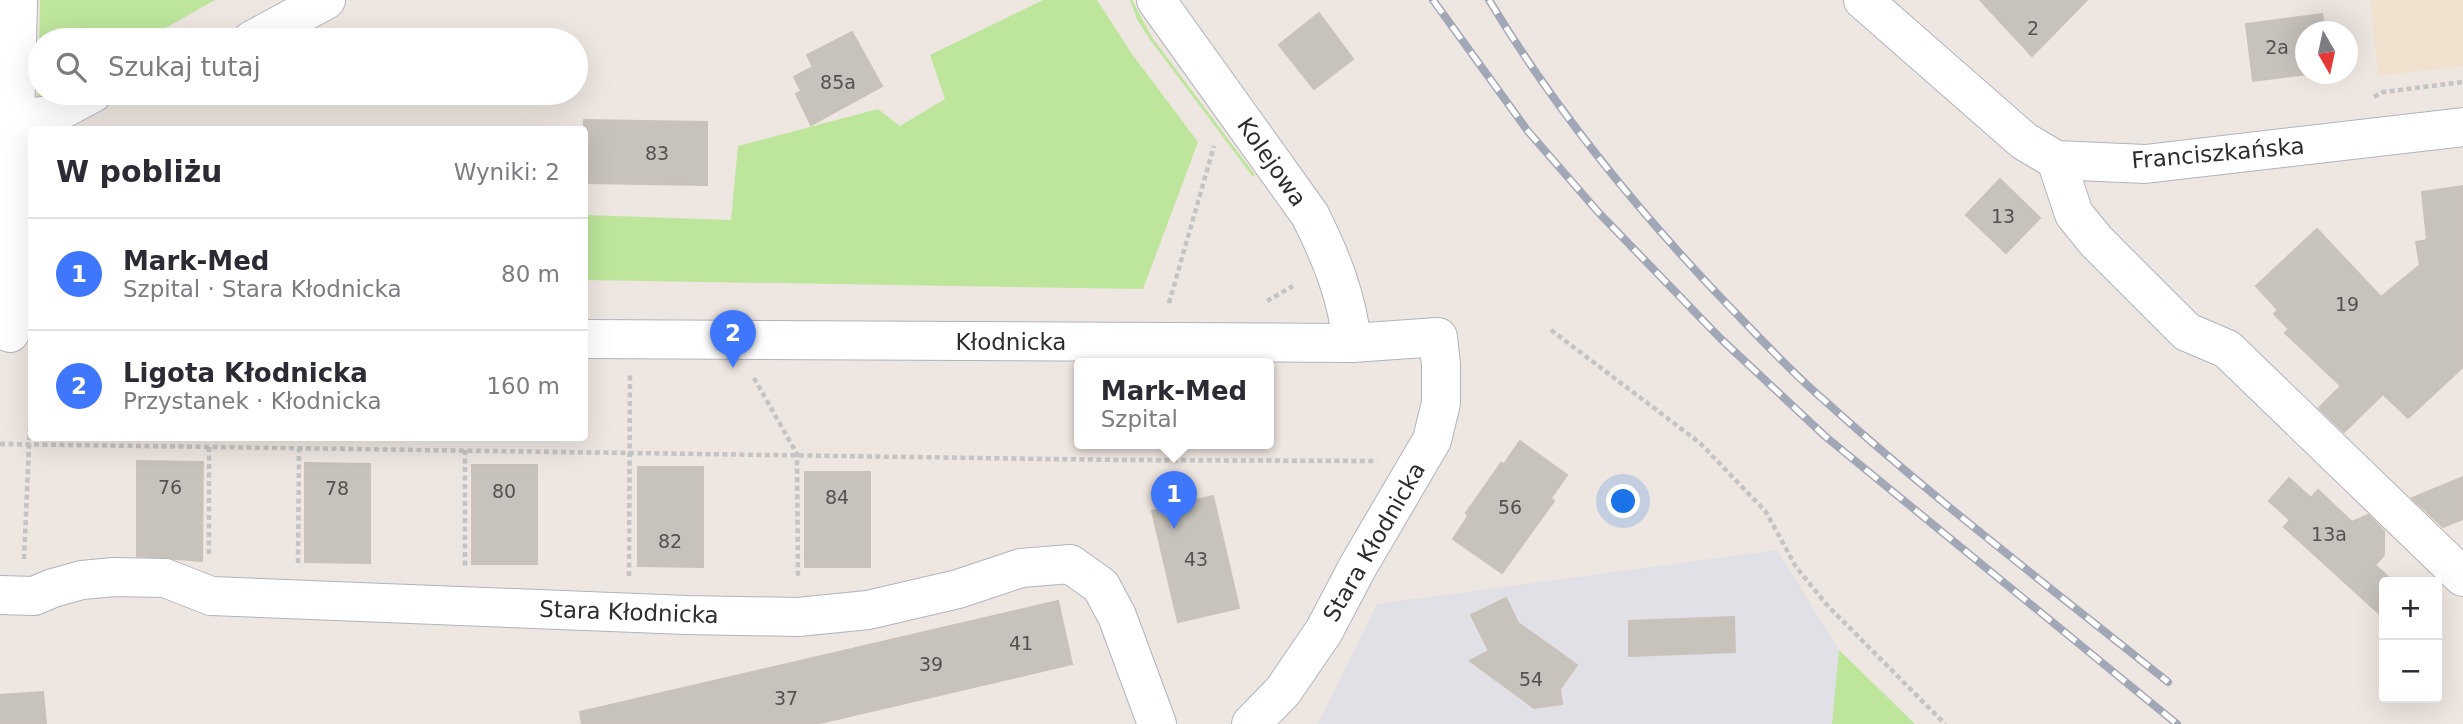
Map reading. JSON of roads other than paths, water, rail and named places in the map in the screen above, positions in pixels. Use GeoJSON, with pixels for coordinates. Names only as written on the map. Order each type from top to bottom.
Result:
{"type":"FeatureCollection","features":[{"type":"Feature","properties":{"kind":"street"},"geometry":{"type":"LineString","coordinates":[[14,334],[18,0]]}},
{"type":"Feature","properties":{"kind":"street"},"geometry":{"type":"LineString","coordinates":[[274,28],[326,0]]}},
{"type":"Feature","properties":{"kind":"street","name":"Kolejowa"},"geometry":{"type":"LineString","coordinates":[[1156,0],[1310,215],[1330,254],[1341,286],[1352,343]]}},
{"type":"Feature","properties":{"kind":"street","name":"Franciszkańska"},"geometry":{"type":"LineString","coordinates":[[1863,0],[2024,142],[2056,160],[2146,164],[2463,127]]}},
{"type":"Feature","properties":{"kind":"street"},"geometry":{"type":"LineString","coordinates":[[16,119],[52,115],[71,105]]}},
{"type":"Feature","properties":{"kind":"street"},"geometry":{"type":"LineString","coordinates":[[2056,160],[2074,214],[2096,241],[2187,332],[2227,349],[2463,577]]}},
{"type":"Feature","properties":{"kind":"street","name":"Kłodnicka"},"geometry":{"type":"LineString","coordinates":[[588,339],[1352,343],[1437,338]]}},
{"type":"Feature","properties":{"kind":"street","name":"Stara Kłodnicka"},"geometry":{"type":"LineString","coordinates":[[1251,724],[1283,691],[1324,631],[1357,568],[1432,440],[1440,414],[1441,365],[1437,338]]}},
{"type":"Feature","properties":{"kind":"street","name":"Stara Kłodnicka"},"geometry":{"type":"LineString","coordinates":[[11,596],[34,596],[82,580],[114,577],[165,578],[209,596],[798,617],[868,610],[958,589],[1021,568],[1070,564],[1101,586],[1116,616],[1157,724]]}},
{"type":"Feature","properties":{"kind":"railway"},"geometry":{"type":"LineString","coordinates":[[1433,0],[1527,130],[1599,213],[1721,339],[1826,437],[2177,724]]}},
{"type":"Feature","properties":{"kind":"railway"},"geometry":{"type":"LineString","coordinates":[[1489,0],[1542,81],[1599,158],[1693,268],[1774,353],[1811,389],[1908,473],[2168,682]]}},
{"type":"Feature","properties":{"kind":"place","name":"Ligota Kłodnicka"},"geometry":{"type":"Point","coordinates":[733,368]}},
{"type":"Feature","properties":{"kind":"place","name":"Mark-Med"},"geometry":{"type":"Point","coordinates":[1174,529]}}]}
